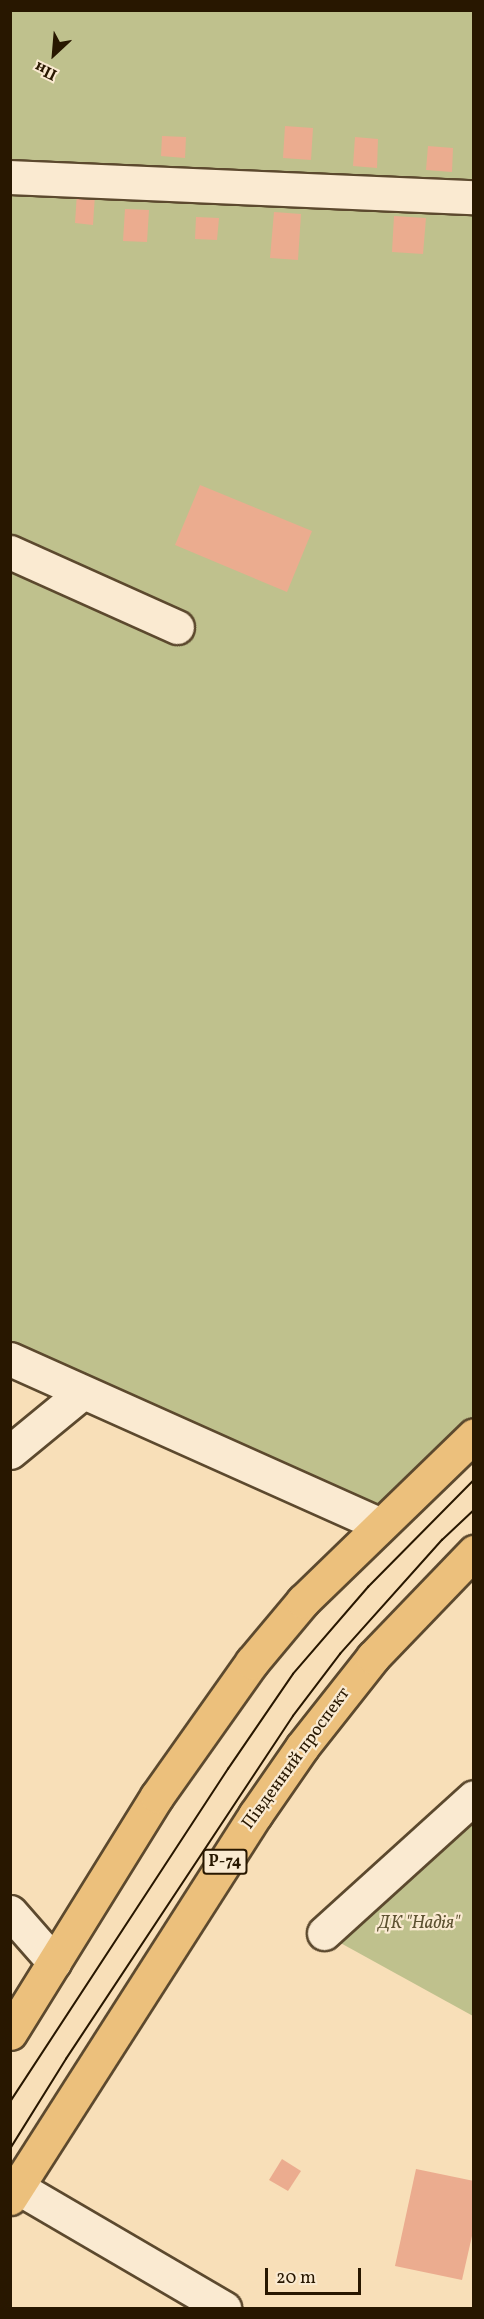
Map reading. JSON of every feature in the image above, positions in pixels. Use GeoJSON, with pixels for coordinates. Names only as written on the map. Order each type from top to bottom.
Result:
{"type":"FeatureCollection","features":[{"type":"Feature","properties":{"kind":"main road"},"geometry":{"type":"LineString","coordinates":[[10,2033],[157,1796],[252,1662],[303,1601],[379,1524],[474,1435]]}},
{"type":"Feature","properties":{"kind":"main road","name":"Південний проспект"},"geometry":{"type":"LineString","coordinates":[[14,2192],[255,1815],[302,1747],[373,1656],[474,1551]]}},
{"type":"Feature","properties":{"kind":"street"},"geometry":{"type":"LineString","coordinates":[[10,177],[474,197]]}},
{"type":"Feature","properties":{"kind":"street"},"geometry":{"type":"LineString","coordinates":[[10,552],[177,627]]}},
{"type":"Feature","properties":{"kind":"street"},"geometry":{"type":"LineString","coordinates":[[10,1359],[379,1524]]}},
{"type":"Feature","properties":{"kind":"street"},"geometry":{"type":"LineString","coordinates":[[10,1452],[83,1392]]}},
{"type":"Feature","properties":{"kind":"street"},"geometry":{"type":"LineString","coordinates":[[324,1933],[474,1797]]}},
{"type":"Feature","properties":{"kind":"street"},"geometry":{"type":"LineString","coordinates":[[10,1912],[54,1962]]}},
{"type":"Feature","properties":{"kind":"street"},"geometry":{"type":"LineString","coordinates":[[14,2192],[224,2308]]}},
{"type":"Feature","properties":{"kind":"green space"},"geometry":{"type":"Polygon","coordinates":[[[11,11],[473,11],[473,1435],[379,1524],[11,1359],[11,11]]]}},
{"type":"Feature","properties":{"kind":"green space","name":"ДК \"Надія\""},"geometry":{"type":"Polygon","coordinates":[[[473,1799],[473,2016],[326,1935],[473,1799]]]}},
{"type":"Feature","properties":{"kind":"building"},"geometry":{"type":"Polygon","coordinates":[[[285,126],[313,128],[311,160],[283,158],[285,126]]]}},
{"type":"Feature","properties":{"kind":"building"},"geometry":{"type":"Polygon","coordinates":[[[162,136],[186,137],[185,158],[161,156],[162,136]]]}},
{"type":"Feature","properties":{"kind":"building"},"geometry":{"type":"Polygon","coordinates":[[[355,137],[378,139],[377,168],[353,166],[355,137]]]}},
{"type":"Feature","properties":{"kind":"building"},"geometry":{"type":"Polygon","coordinates":[[[428,146],[453,148],[452,172],[426,170],[428,146]]]}},
{"type":"Feature","properties":{"kind":"building"},"geometry":{"type":"Polygon","coordinates":[[[77,193],[95,194],[93,225],[75,223],[77,193]]]}},
{"type":"Feature","properties":{"kind":"building"},"geometry":{"type":"Polygon","coordinates":[[[125,209],[149,210],[147,242],[123,241],[125,209]]]}},
{"type":"Feature","properties":{"kind":"building"},"geometry":{"type":"Polygon","coordinates":[[[274,212],[301,214],[298,260],[270,258],[274,212]]]}},
{"type":"Feature","properties":{"kind":"building"},"geometry":{"type":"Polygon","coordinates":[[[394,216],[426,218],[423,254],[392,252],[394,216]]]}},
{"type":"Feature","properties":{"kind":"building"},"geometry":{"type":"Polygon","coordinates":[[[196,217],[219,218],[217,240],[195,239],[196,217]]]}},
{"type":"Feature","properties":{"kind":"building"},"geometry":{"type":"Polygon","coordinates":[[[200,485],[312,531],[287,592],[175,545],[200,485]]]}},
{"type":"Feature","properties":{"kind":"building"},"geometry":{"type":"Polygon","coordinates":[[[282,2159],[301,2171],[288,2191],[269,2180],[282,2159]]]}},
{"type":"Feature","properties":{"kind":"building"},"geometry":{"type":"Polygon","coordinates":[[[416,2169],[474,2181],[474,2227],[462,2280],[395,2266],[416,2169]]]}},
{"type":"Feature","properties":{"kind":"tram line"},"geometry":{"type":"LineString","coordinates":[[10,2102],[228,1769],[293,1674],[368,1587],[474,1480]]}},
{"type":"Feature","properties":{"kind":"tram line"},"geometry":{"type":"LineString","coordinates":[[10,2149],[66,2059],[293,1716],[340,1654],[442,1540],[474,1510]]}}]}
